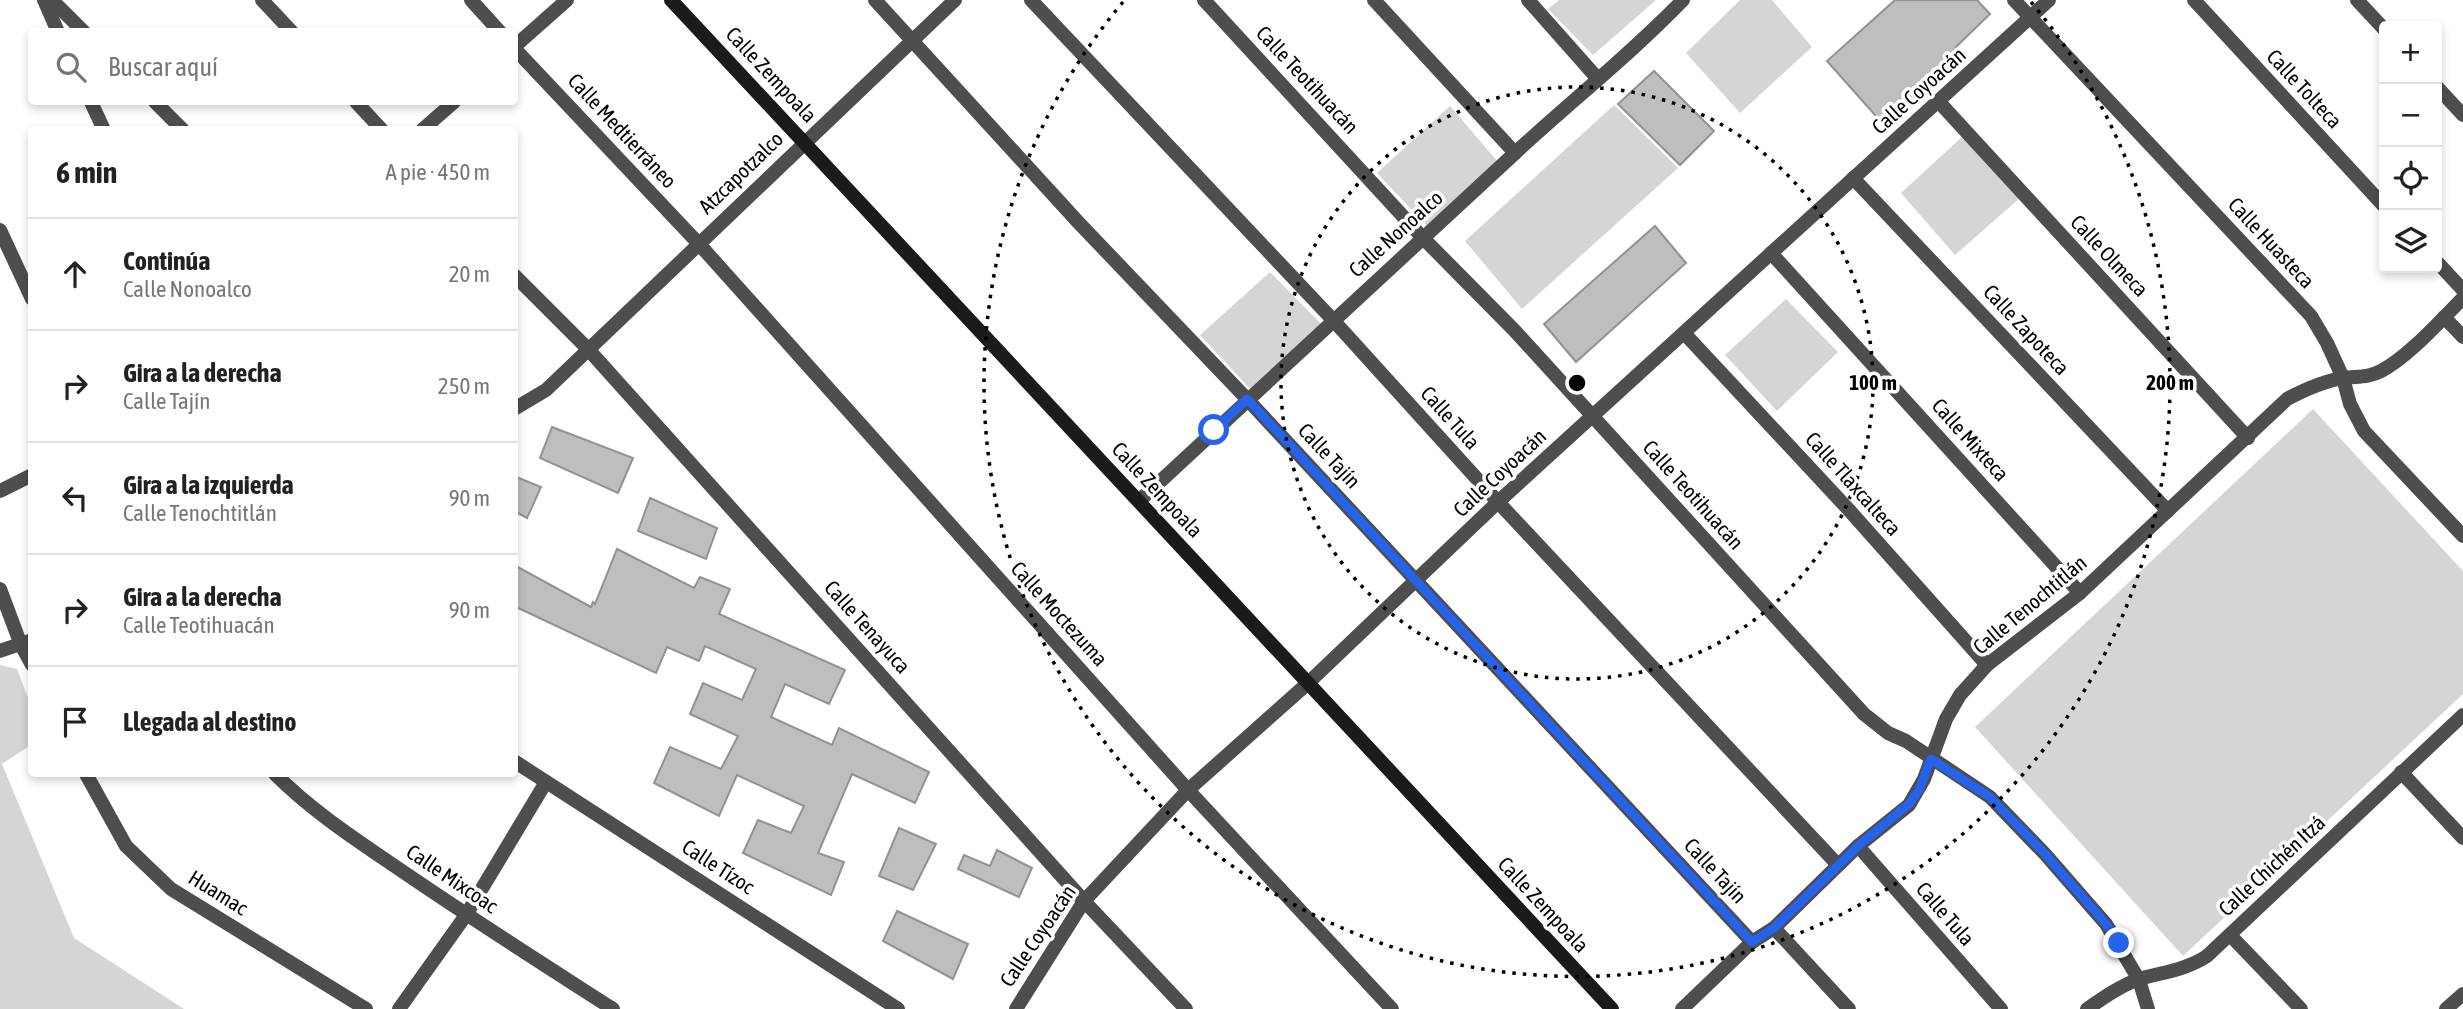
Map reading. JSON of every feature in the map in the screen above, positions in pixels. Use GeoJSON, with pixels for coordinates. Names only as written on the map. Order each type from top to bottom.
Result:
{"type":"FeatureCollection","features":[{"type":"Feature","properties":{"kind":"street"},"geometry":{"type":"LineString","coordinates":[[44,0],[56,28]]}},
{"type":"Feature","properties":{"kind":"street"},"geometry":{"type":"LineString","coordinates":[[52,0],[80,28]]}},
{"type":"Feature","properties":{"kind":"street"},"geometry":{"type":"LineString","coordinates":[[262,0],[288,28]]}},
{"type":"Feature","properties":{"kind":"street"},"geometry":{"type":"LineString","coordinates":[[471,0],[496,28]]}},
{"type":"Feature","properties":{"kind":"street"},"geometry":{"type":"LineString","coordinates":[[518,43],[567,0]]}},
{"type":"Feature","properties":{"kind":"street","name":"Calle Zempoala"},"geometry":{"type":"LineString","coordinates":[[671,0],[1612,1009]]}},
{"type":"Feature","properties":{"kind":"street","name":"Calle Tajín"},"geometry":{"type":"LineString","coordinates":[[874,0],[1078,222],[1247,399],[1752,942]]}},
{"type":"Feature","properties":{"kind":"street","name":"Atzcapotzalco"},"geometry":{"type":"LineString","coordinates":[[518,407],[545,390],[955,0]]}},
{"type":"Feature","properties":{"kind":"street","name":"Calle Tula"},"geometry":{"type":"LineString","coordinates":[[1031,0],[1838,865]]}},
{"type":"Feature","properties":{"kind":"street","name":"Calle Teotihuacán"},"geometry":{"type":"LineString","coordinates":[[1204,0],[1423,238],[1514,330],[1864,714],[1888,733],[1906,741],[1990,797],[2045,854],[2106,924],[2138,980],[2148,1009]]}},
{"type":"Feature","properties":{"kind":"street"},"geometry":{"type":"LineString","coordinates":[[1374,0],[1515,153]]}},
{"type":"Feature","properties":{"kind":"street"},"geometry":{"type":"LineString","coordinates":[[1528,0],[1598,79]]}},
{"type":"Feature","properties":{"kind":"street","name":"Calle Nonoalco"},"geometry":{"type":"LineString","coordinates":[[1139,501],[1515,153],[1646,39],[1683,0]]}},
{"type":"Feature","properties":{"kind":"street","name":"Calle Huasteca"},"geometry":{"type":"LineString","coordinates":[[2014,0],[2311,316],[2343,378],[2350,404],[2364,432],[2463,536]]}},
{"type":"Feature","properties":{"kind":"street","name":"Calle Coyoacán"},"geometry":{"type":"LineString","coordinates":[[1016,1009],[1084,901],[1188,790],[1307,684],[1498,502],[2049,0]]}},
{"type":"Feature","properties":{"kind":"street","name":"Calle Tolteca"},"geometry":{"type":"LineString","coordinates":[[2194,0],[2379,201]]}},
{"type":"Feature","properties":{"kind":"street"},"geometry":{"type":"LineString","coordinates":[[2357,0],[2379,24]]}},
{"type":"Feature","properties":{"kind":"street","name":"Calle Medtierráneo"},"geometry":{"type":"LineString","coordinates":[[518,51],[699,244]]}},
{"type":"Feature","properties":{"kind":"street"},"geometry":{"type":"LineString","coordinates":[[2442,93],[2463,116]]}},
{"type":"Feature","properties":{"kind":"street","name":"Calle Olmeca"},"geometry":{"type":"LineString","coordinates":[[1939,102],[2248,438]]}},
{"type":"Feature","properties":{"kind":"street"},"geometry":{"type":"LineString","coordinates":[[92,105],[102,126]]}},
{"type":"Feature","properties":{"kind":"street"},"geometry":{"type":"LineString","coordinates":[[158,105],[179,126]]}},
{"type":"Feature","properties":{"kind":"street"},"geometry":{"type":"LineString","coordinates":[[359,105],[378,126]]}},
{"type":"Feature","properties":{"kind":"street"},"geometry":{"type":"LineString","coordinates":[[427,126],[451,105]]}},
{"type":"Feature","properties":{"kind":"street","name":"Calle Zapoteca"},"geometry":{"type":"LineString","coordinates":[[1853,178],[2168,511]]}},
{"type":"Feature","properties":{"kind":"street"},"geometry":{"type":"LineString","coordinates":[[0,230],[28,290]]}},
{"type":"Feature","properties":{"kind":"street","name":"Calle Moctezuma"},"geometry":{"type":"LineString","coordinates":[[699,244],[1188,790],[1392,1009]]}},
{"type":"Feature","properties":{"kind":"street","name":"Calle Mixteca"},"geometry":{"type":"LineString","coordinates":[[1771,253],[2080,593]]}},
{"type":"Feature","properties":{"kind":"street"},"geometry":{"type":"LineString","coordinates":[[2442,267],[2463,290]]}},
{"type":"Feature","properties":{"kind":"street","name":"Calle Tenayuca"},"geometry":{"type":"LineString","coordinates":[[518,279],[587,348],[1084,901],[1184,1008]]}},
{"type":"Feature","properties":{"kind":"street","name":"Calle Tenochtitlán"},"geometry":{"type":"LineString","coordinates":[[1682,1009],[1752,942],[1774,928],[1858,846],[1909,804],[1919,790],[1946,719],[1960,695],[1987,665],[2080,593],[2287,399],[2307,389],[2343,378],[2366,377],[2380,372],[2395,362],[2463,298]]}},
{"type":"Feature","properties":{"kind":"street"},"geometry":{"type":"LineString","coordinates":[[2444,317],[2463,337]]}},
{"type":"Feature","properties":{"kind":"street","name":"Calle Tlaxcalteca"},"geometry":{"type":"LineString","coordinates":[[1684,333],[1849,510],[1987,665]]}},
{"type":"Feature","properties":{"kind":"street"},"geometry":{"type":"LineString","coordinates":[[0,491],[28,477]]}},
{"type":"Feature","properties":{"kind":"street"},"geometry":{"type":"LineString","coordinates":[[0,589],[26,642],[0,651]]}},
{"type":"Feature","properties":{"kind":"street","name":"Calle Chichén Itzá"},"geometry":{"type":"LineString","coordinates":[[2087,1009],[2113,991],[2138,980],[2195,964],[2230,935],[2463,715]]}},
{"type":"Feature","properties":{"kind":"street","name":"Calle Tízoc"},"geometry":{"type":"LineString","coordinates":[[518,764],[898,1009]]}},
{"type":"Feature","properties":{"kind":"street"},"geometry":{"type":"LineString","coordinates":[[2401,772],[2463,838]]}},
{"type":"Feature","properties":{"kind":"street","name":"Huamac"},"geometry":{"type":"LineString","coordinates":[[88,777],[126,846],[171,889],[366,1009]]}},
{"type":"Feature","properties":{"kind":"street","name":"Calle Mixcoac"},"geometry":{"type":"LineString","coordinates":[[278,777],[338,828],[466,915],[613,1009]]}},
{"type":"Feature","properties":{"kind":"street"},"geometry":{"type":"LineString","coordinates":[[399,1009],[466,915],[546,782]]}},
{"type":"Feature","properties":{"kind":"street","name":"Calle Tula"},"geometry":{"type":"LineString","coordinates":[[1858,846],[2001,1009]]}},
{"type":"Feature","properties":{"kind":"street"},"geometry":{"type":"LineString","coordinates":[[1774,928],[1849,1009]]}},
{"type":"Feature","properties":{"kind":"street"},"geometry":{"type":"LineString","coordinates":[[2230,935],[2301,1009]]}},
{"type":"Feature","properties":{"kind":"street"},"geometry":{"type":"LineString","coordinates":[[2446,1009],[2461,999]]}},
{"type":"Feature","properties":{"kind":"shaded area"},"geometry":{"type":"Polygon","coordinates":[[[1559,0],[1656,0],[1593,55],[1548,9],[1559,0]]]}},
{"type":"Feature","properties":{"kind":"shaded area"},"geometry":{"type":"Polygon","coordinates":[[[1740,0],[1772,0],[1812,47],[1740,113],[1686,53],[1740,0]]]}},
{"type":"Feature","properties":{"kind":"shaded area"},"geometry":{"type":"Polygon","coordinates":[[[1614,105],[1678,168],[1522,309],[1465,241],[1614,105]]]}},
{"type":"Feature","properties":{"kind":"shaded area"},"geometry":{"type":"Polygon","coordinates":[[[1450,106],[1498,162],[1428,227],[1377,173],[1450,106]]]}},
{"type":"Feature","properties":{"kind":"shaded area"},"geometry":{"type":"Polygon","coordinates":[[[1963,136],[2021,197],[1955,255],[1901,193],[1963,136]]]}},
{"type":"Feature","properties":{"kind":"shaded area"},"geometry":{"type":"Polygon","coordinates":[[[1270,272],[1324,327],[1252,391],[1200,335],[1270,272]]]}},
{"type":"Feature","properties":{"kind":"shaded area"},"geometry":{"type":"Polygon","coordinates":[[[1786,299],[1838,352],[1777,411],[1725,355],[1786,299]]]}},
{"type":"Feature","properties":{"kind":"shaded area"},"geometry":{"type":"Polygon","coordinates":[[[2313,409],[2463,571],[2463,694],[2183,956],[1975,727],[2313,409]]]}},
{"type":"Feature","properties":{"kind":"shaded area"},"geometry":{"type":"Polygon","coordinates":[[[0,665],[17,669],[28,698],[28,747],[2,764],[74,938],[184,1009],[0,1009],[0,665]]]}},
{"type":"Feature","properties":{"kind":"building"},"geometry":{"type":"Polygon","coordinates":[[[1895,0],[1977,0],[1990,14],[1958,45],[1933,77],[1883,124],[1827,61],[1895,0]]]}},
{"type":"Feature","properties":{"kind":"building"},"geometry":{"type":"Polygon","coordinates":[[[1654,71],[1714,131],[1680,165],[1618,104],[1654,71]]]}},
{"type":"Feature","properties":{"kind":"building"},"geometry":{"type":"Polygon","coordinates":[[[1655,226],[1686,263],[1576,362],[1544,324],[1655,226]]]}},
{"type":"Feature","properties":{"kind":"building"},"geometry":{"type":"Polygon","coordinates":[[[552,427],[633,458],[618,493],[540,458],[552,427]]]}},
{"type":"Feature","properties":{"kind":"building"},"geometry":{"type":"Polygon","coordinates":[[[518,478],[541,487],[527,518],[518,513],[518,478]]]}},
{"type":"Feature","properties":{"kind":"building"},"geometry":{"type":"Polygon","coordinates":[[[650,498],[717,528],[706,559],[638,531],[650,498]]]}},
{"type":"Feature","properties":{"kind":"building"},"geometry":{"type":"Polygon","coordinates":[[[617,549],[694,588],[700,577],[730,589],[719,614],[845,670],[829,704],[785,684],[771,717],[832,745],[839,728],[929,772],[915,803],[852,774],[818,853],[844,862],[831,895],[743,853],[758,820],[791,833],[804,806],[737,775],[719,816],[654,783],[670,747],[721,769],[738,736],[690,714],[703,683],[742,700],[756,669],[705,646],[699,661],[667,647],[656,673],[518,608],[518,567],[591,607],[593,602],[595,604],[617,549]]]}},
{"type":"Feature","properties":{"kind":"building"},"geometry":{"type":"Polygon","coordinates":[[[899,828],[936,844],[913,890],[879,876],[899,828]]]}},
{"type":"Feature","properties":{"kind":"building"},"geometry":{"type":"Polygon","coordinates":[[[997,850],[1032,868],[1019,897],[958,869],[964,855],[990,866],[997,850]]]}},
{"type":"Feature","properties":{"kind":"building"},"geometry":{"type":"Polygon","coordinates":[[[897,911],[968,944],[953,979],[883,941],[897,911]]]}},
{"type":"Feature","properties":{"kind":"route"},"geometry":{"type":"LineString","coordinates":[[1214,430],[1247,399],[1752,942],[1774,928],[1858,846],[1909,804],[1919,790],[1931,759],[1990,797],[2045,854],[2106,924],[2119,943]]}}]}
